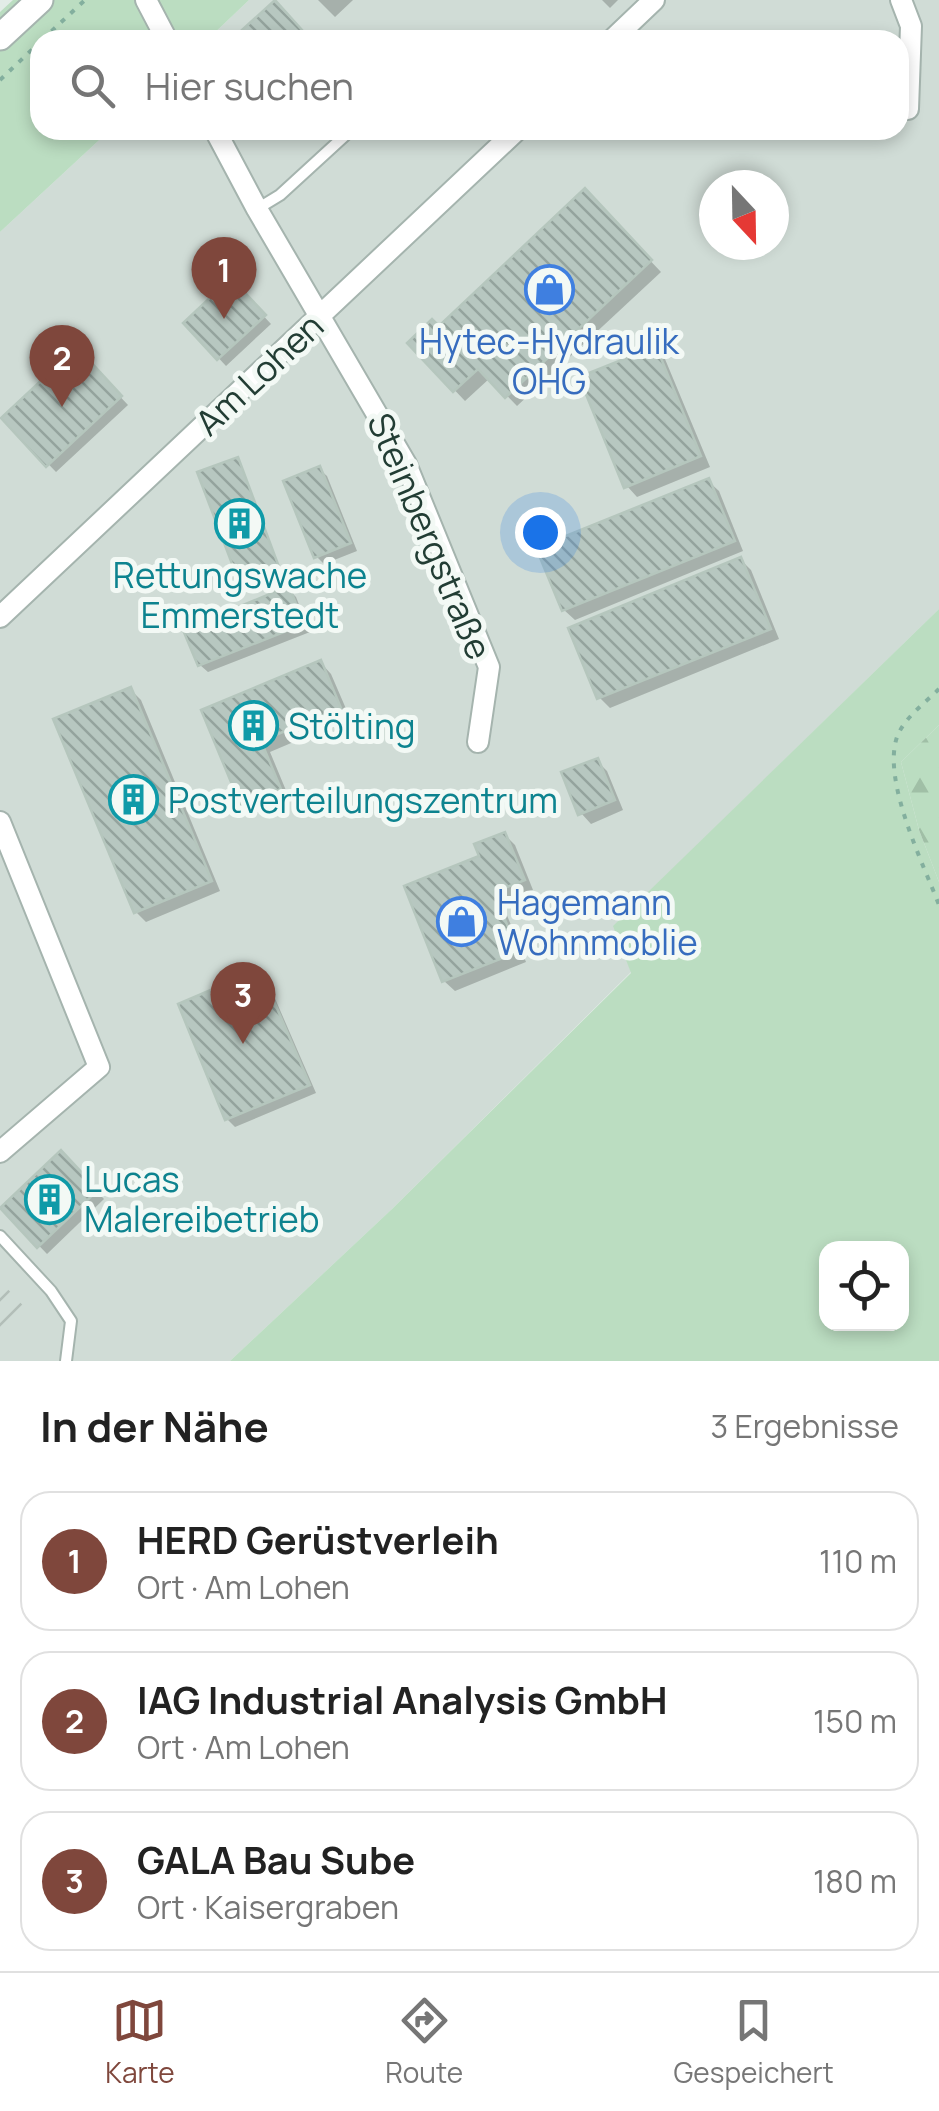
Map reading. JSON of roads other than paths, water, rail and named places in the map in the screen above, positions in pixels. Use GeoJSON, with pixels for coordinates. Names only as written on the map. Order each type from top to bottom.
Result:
{"type":"FeatureCollection","features":[{"type":"Feature","properties":{"kind":"street"},"geometry":{"type":"LineString","coordinates":[[0,36],[40,0]]}},
{"type":"Feature","properties":{"kind":"street"},"geometry":{"type":"LineString","coordinates":[[146,0],[162,30]]}},
{"type":"Feature","properties":{"kind":"street"},"geometry":{"type":"LineString","coordinates":[[622,30],[654,0]]}},
{"type":"Feature","properties":{"kind":"street"},"geometry":{"type":"LineString","coordinates":[[900,0],[910,26],[909,67]]}},
{"type":"Feature","properties":{"kind":"street","name":"Steinbergstraße"},"geometry":{"type":"LineString","coordinates":[[220,140],[406,464],[490,668],[478,742]]}},
{"type":"Feature","properties":{"kind":"street","name":"Am Lohen"},"geometry":{"type":"LineString","coordinates":[[0,617],[506,140]]}},
{"type":"Feature","properties":{"kind":"street"},"geometry":{"type":"LineString","coordinates":[[0,822],[99,1066],[0,1152]]}},
{"type":"Feature","properties":{"kind":"lane"},"geometry":{"type":"LineString","coordinates":[[257,208],[280,195],[340,140]]}},
{"type":"Feature","properties":{"kind":"lane"},"geometry":{"type":"LineString","coordinates":[[0,1236],[51,1291],[71,1321],[66,1361]]}},
{"type":"Feature","properties":{"kind":"place","name":"Hytec-Hydraulik OHG"},"geometry":{"type":"Point","coordinates":[549,289]}},
{"type":"Feature","properties":{"kind":"place","name":"HERD Gerüstverleih"},"geometry":{"type":"Point","coordinates":[224,319]}},
{"type":"Feature","properties":{"kind":"place","name":"IAG Industrial Analysis GmbH"},"geometry":{"type":"Point","coordinates":[62,407]}},
{"type":"Feature","properties":{"kind":"place","name":"Rettungswache Emmerstedt"},"geometry":{"type":"Point","coordinates":[240,523]}},
{"type":"Feature","properties":{"kind":"place","name":"Stölting"},"geometry":{"type":"Point","coordinates":[253,726]}},
{"type":"Feature","properties":{"kind":"place","name":"Postverteilungszentrum"},"geometry":{"type":"Point","coordinates":[133,800]}},
{"type":"Feature","properties":{"kind":"place","name":"Hagemann Wohnmoblie"},"geometry":{"type":"Point","coordinates":[462,922]}},
{"type":"Feature","properties":{"kind":"place","name":"GALA Bau Sube"},"geometry":{"type":"Point","coordinates":[243,1044]}},
{"type":"Feature","properties":{"kind":"place","name":"Lucas Malereibetrieb"},"geometry":{"type":"Point","coordinates":[49,1199]}}]}
